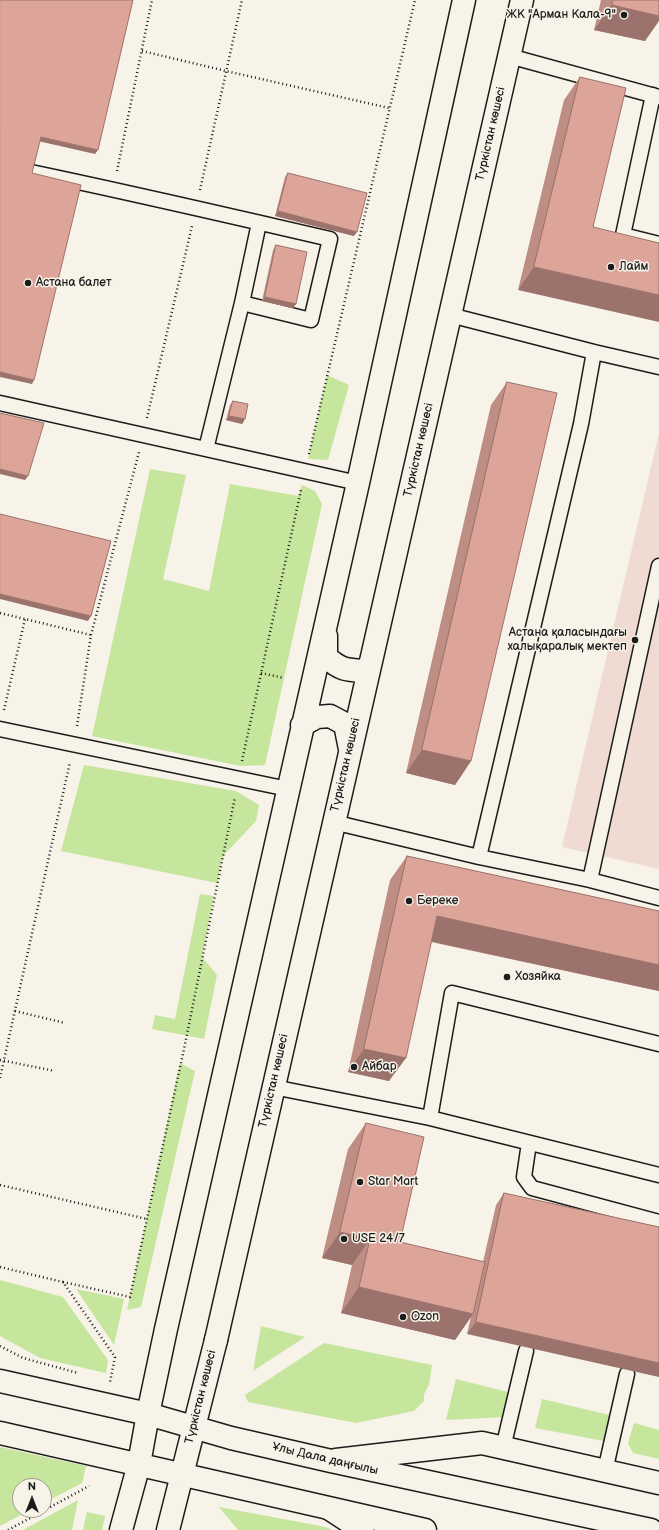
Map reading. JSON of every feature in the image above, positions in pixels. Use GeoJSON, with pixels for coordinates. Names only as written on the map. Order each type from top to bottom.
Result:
{"type":"FeatureCollection","features":[{"type":"Feature","properties":{"kind":"main road"},"geometry":{"type":"LineString","coordinates":[[121,1530],[139,1464],[148,1414],[325,623],[358,483],[464,0]]}},
{"type":"Feature","properties":{"kind":"main road","name":"Түркістан көшесі"},"geometry":{"type":"LineString","coordinates":[[168,1530],[216,1340],[333,822],[522,0]]}},
{"type":"Feature","properties":{"kind":"main road"},"geometry":{"type":"LineString","coordinates":[[325,623],[326,657],[337,667],[346,670],[368,671]]}},
{"type":"Feature","properties":{"kind":"main road"},"geometry":{"type":"LineString","coordinates":[[302,725],[317,717],[330,716],[345,724],[350,750]]}},
{"type":"Feature","properties":{"kind":"main road","name":"Ұлы Дала даңғылы"},"geometry":{"type":"LineString","coordinates":[[0,1381],[148,1414],[231,1438],[331,1461],[651,1530]]}},
{"type":"Feature","properties":{"kind":"main road"},"geometry":{"type":"LineString","coordinates":[[0,1433],[425,1530]]}},
{"type":"Feature","properties":{"kind":"main road"},"geometry":{"type":"LineString","coordinates":[[331,1461],[482,1443],[659,1483]]}},
{"type":"Feature","properties":{"kind":"main road"},"geometry":{"type":"LineString","coordinates":[[329,1508],[362,1530]]}},
{"type":"Feature","properties":{"kind":"lane"},"geometry":{"type":"LineString","coordinates":[[509,56],[656,96],[623,235],[659,244]]}},
{"type":"Feature","properties":{"kind":"lane"},"geometry":{"type":"LineString","coordinates":[[31,172],[113,189],[330,239],[311,320],[242,303]]}},
{"type":"Feature","properties":{"kind":"lane"},"geometry":{"type":"LineString","coordinates":[[206,449],[242,303],[259,223]]}},
{"type":"Feature","properties":{"kind":"lane"},"geometry":{"type":"LineString","coordinates":[[450,315],[594,352],[659,366]]}},
{"type":"Feature","properties":{"kind":"lane"},"geometry":{"type":"LineString","coordinates":[[479,857],[581,424],[594,352]]}},
{"type":"Feature","properties":{"kind":"lane"},"geometry":{"type":"LineString","coordinates":[[0,403],[358,483]]}},
{"type":"Feature","properties":{"kind":"lane"},"geometry":{"type":"LineString","coordinates":[[590,880],[659,566]]}},
{"type":"Feature","properties":{"kind":"lane"},"geometry":{"type":"LineString","coordinates":[[0,729],[288,789]]}},
{"type":"Feature","properties":{"kind":"lane"},"geometry":{"type":"LineString","coordinates":[[333,822],[479,857],[590,880],[659,898]]}},
{"type":"Feature","properties":{"kind":"lane"},"geometry":{"type":"LineString","coordinates":[[430,1118],[452,993],[659,1044]]}},
{"type":"Feature","properties":{"kind":"lane"},"geometry":{"type":"LineString","coordinates":[[273,1087],[430,1118],[659,1175]]}},
{"type":"Feature","properties":{"kind":"lane"},"geometry":{"type":"LineString","coordinates":[[529,1142],[524,1177],[532,1188],[659,1222]]}},
{"type":"Feature","properties":{"kind":"lane"},"geometry":{"type":"LineString","coordinates":[[502,1448],[526,1351]]}},
{"type":"Feature","properties":{"kind":"lane"},"geometry":{"type":"LineString","coordinates":[[605,1471],[627,1374]]}},
{"type":"Feature","properties":{"kind":"path"},"geometry":{"type":"LineString","coordinates":[[113,189],[152,0]]}},
{"type":"Feature","properties":{"kind":"path"},"geometry":{"type":"LineString","coordinates":[[0,1078],[74,744],[91,635],[143,436],[196,209],[242,0]]}},
{"type":"Feature","properties":{"kind":"path"},"geometry":{"type":"LineString","coordinates":[[305,471],[414,0]]}},
{"type":"Feature","properties":{"kind":"path"},"geometry":{"type":"LineString","coordinates":[[142,51],[389,108]]}},
{"type":"Feature","properties":{"kind":"path"},"geometry":{"type":"LineString","coordinates":[[0,613],[91,635]]}},
{"type":"Feature","properties":{"kind":"path"},"geometry":{"type":"LineString","coordinates":[[0,729],[24,619]]}},
{"type":"Feature","properties":{"kind":"path"},"geometry":{"type":"LineString","coordinates":[[261,674],[284,678]]}},
{"type":"Feature","properties":{"kind":"path"},"geometry":{"type":"LineString","coordinates":[[15,1011],[65,1023]]}},
{"type":"Feature","properties":{"kind":"path"},"geometry":{"type":"LineString","coordinates":[[0,1267],[130,1297],[184,1049]]}},
{"type":"Feature","properties":{"kind":"path"},"geometry":{"type":"LineString","coordinates":[[0,1060],[55,1071]]}},
{"type":"Feature","properties":{"kind":"path"},"geometry":{"type":"LineString","coordinates":[[0,1184],[147,1219]]}},
{"type":"Feature","properties":{"kind":"path"},"geometry":{"type":"LineString","coordinates":[[63,1282],[114,1357],[110,1382],[103,1380]]}},
{"type":"Feature","properties":{"kind":"path"},"geometry":{"type":"LineString","coordinates":[[0,1346],[23,1358],[81,1374]]}},
{"type":"Feature","properties":{"kind":"path"},"geometry":{"type":"LineString","coordinates":[[8,1530],[89,1486]]}},
{"type":"Feature","properties":{"kind":"shaded area","name":"Астана қаласындағы халықаралық мектеп"},"geometry":{"type":"Polygon","coordinates":[[[659,433],[659,869],[562,847],[659,433]]]}},
{"type":"Feature","properties":{"kind":"green space"},"geometry":{"type":"Polygon","coordinates":[[[327,375],[349,385],[328,460],[308,459],[327,375]]]}},
{"type":"Feature","properties":{"kind":"green space"},"geometry":{"type":"Polygon","coordinates":[[[150,469],[186,475],[163,579],[209,591],[230,484],[298,496],[302,485],[315,491],[322,504],[265,765],[241,766],[92,736],[150,469]]]}},
{"type":"Feature","properties":{"kind":"green space"},"geometry":{"type":"Polygon","coordinates":[[[84,765],[236,791],[259,805],[256,821],[223,856],[217,883],[61,851],[84,765]]]}},
{"type":"Feature","properties":{"kind":"green space"},"geometry":{"type":"Polygon","coordinates":[[[200,894],[214,896],[202,957],[217,975],[204,1039],[152,1029],[155,1015],[175,1019],[200,894]]]}},
{"type":"Feature","properties":{"kind":"green space"},"geometry":{"type":"Polygon","coordinates":[[[180,1063],[195,1071],[141,1307],[127,1310],[180,1063]]]}},
{"type":"Feature","properties":{"kind":"green space"},"geometry":{"type":"Polygon","coordinates":[[[0,1280],[63,1297],[108,1360],[106,1373],[40,1358],[0,1336],[0,1280]]]}},
{"type":"Feature","properties":{"kind":"green space"},"geometry":{"type":"Polygon","coordinates":[[[76,1289],[124,1299],[114,1345],[76,1289]]]}},
{"type":"Feature","properties":{"kind":"green space"},"geometry":{"type":"Polygon","coordinates":[[[261,1326],[305,1337],[253,1371],[261,1326]]]}},
{"type":"Feature","properties":{"kind":"green space"},"geometry":{"type":"Polygon","coordinates":[[[324,1343],[432,1365],[429,1385],[424,1394],[424,1401],[414,1411],[356,1423],[248,1402],[245,1395],[324,1343]]]}},
{"type":"Feature","properties":{"kind":"green space"},"geometry":{"type":"Polygon","coordinates":[[[456,1379],[512,1393],[506,1417],[446,1420],[456,1379]]]}},
{"type":"Feature","properties":{"kind":"green space"},"geometry":{"type":"Polygon","coordinates":[[[542,1399],[610,1415],[604,1441],[535,1428],[542,1399]]]}},
{"type":"Feature","properties":{"kind":"green space"},"geometry":{"type":"Polygon","coordinates":[[[634,1423],[659,1430],[659,1459],[633,1453],[628,1443],[634,1423]]]}},
{"type":"Feature","properties":{"kind":"green space"},"geometry":{"type":"Polygon","coordinates":[[[0,1447],[86,1466],[82,1483],[52,1499],[52,1478],[12,1478],[12,1518],[15,1518],[0,1526],[0,1447]]]}},
{"type":"Feature","properties":{"kind":"green space"},"geometry":{"type":"Polygon","coordinates":[[[78,1500],[72,1530],[23,1530],[45,1518],[52,1518],[52,1514],[78,1500]]]}},
{"type":"Feature","properties":{"kind":"green space"},"geometry":{"type":"Polygon","coordinates":[[[219,1507],[326,1527],[332,1530],[238,1530],[219,1507]]]}},
{"type":"Feature","properties":{"kind":"green space"},"geometry":{"type":"Polygon","coordinates":[[[87,1512],[105,1516],[102,1530],[83,1530],[87,1512]]]}},
{"type":"Feature","properties":{"kind":"building","name":"Астана балет"},"geometry":{"type":"Polygon","coordinates":[[[0,0],[133,0],[98,150],[41,137],[32,173],[81,185],[34,380],[0,372],[0,0]]]}},
{"type":"Feature","properties":{"kind":"building"},"geometry":{"type":"Polygon","coordinates":[[[613,0],[659,0],[659,16],[612,5],[613,0]]]}},
{"type":"Feature","properties":{"kind":"building"},"geometry":{"type":"Polygon","coordinates":[[[580,77],[626,88],[593,227],[659,243],[659,295],[534,267],[580,77]]]}},
{"type":"Feature","properties":{"kind":"building"},"geometry":{"type":"Polygon","coordinates":[[[288,173],[367,193],[357,232],[278,211],[288,173]]]}},
{"type":"Feature","properties":{"kind":"building"},"geometry":{"type":"Polygon","coordinates":[[[276,245],[307,252],[296,304],[265,297],[276,245]]]}},
{"type":"Feature","properties":{"kind":"building"},"geometry":{"type":"Polygon","coordinates":[[[507,382],[557,393],[471,761],[422,750],[507,382]]]}},
{"type":"Feature","properties":{"kind":"building"},"geometry":{"type":"Polygon","coordinates":[[[233,401],[248,404],[245,419],[229,416],[233,401]]]}},
{"type":"Feature","properties":{"kind":"building"},"geometry":{"type":"Polygon","coordinates":[[[0,413],[44,423],[28,476],[0,469],[0,413]]]}},
{"type":"Feature","properties":{"kind":"building"},"geometry":{"type":"Polygon","coordinates":[[[0,514],[111,541],[91,616],[0,594],[0,514]]]}},
{"type":"Feature","properties":{"kind":"building"},"geometry":{"type":"Polygon","coordinates":[[[407,856],[659,911],[659,965],[437,916],[406,1058],[364,1049],[407,856]]]}},
{"type":"Feature","properties":{"kind":"building"},"geometry":{"type":"Polygon","coordinates":[[[366,1123],[424,1137],[400,1242],[485,1262],[473,1314],[359,1287],[370,1239],[340,1232],[366,1123]]]}},
{"type":"Feature","properties":{"kind":"building"},"geometry":{"type":"Polygon","coordinates":[[[504,1193],[659,1227],[659,1363],[476,1322],[504,1193]]]}},
{"type":"Feature","properties":{"kind":"place","name":"ЖК \"Арман Кала-9\""},"geometry":{"type":"Point","coordinates":[624,15]}},
{"type":"Feature","properties":{"kind":"place","name":"Лайм"},"geometry":{"type":"Point","coordinates":[611,267]}},
{"type":"Feature","properties":{"kind":"place","name":"Астана балет"},"geometry":{"type":"Point","coordinates":[28,283]}},
{"type":"Feature","properties":{"kind":"place","name":"Астана қаласындағы халықаралық мектеп"},"geometry":{"type":"Point","coordinates":[635,640]}},
{"type":"Feature","properties":{"kind":"place","name":"Береке"},"geometry":{"type":"Point","coordinates":[409,901]}},
{"type":"Feature","properties":{"kind":"place","name":"Хозяйка"},"geometry":{"type":"Point","coordinates":[507,977]}},
{"type":"Feature","properties":{"kind":"place","name":"Айбар"},"geometry":{"type":"Point","coordinates":[354,1067]}},
{"type":"Feature","properties":{"kind":"place","name":"Star Mart"},"geometry":{"type":"Point","coordinates":[360,1182]}},
{"type":"Feature","properties":{"kind":"place","name":"USE 24/7"},"geometry":{"type":"Point","coordinates":[344,1239]}},
{"type":"Feature","properties":{"kind":"place","name":"Ozon"},"geometry":{"type":"Point","coordinates":[403,1317]}}]}
